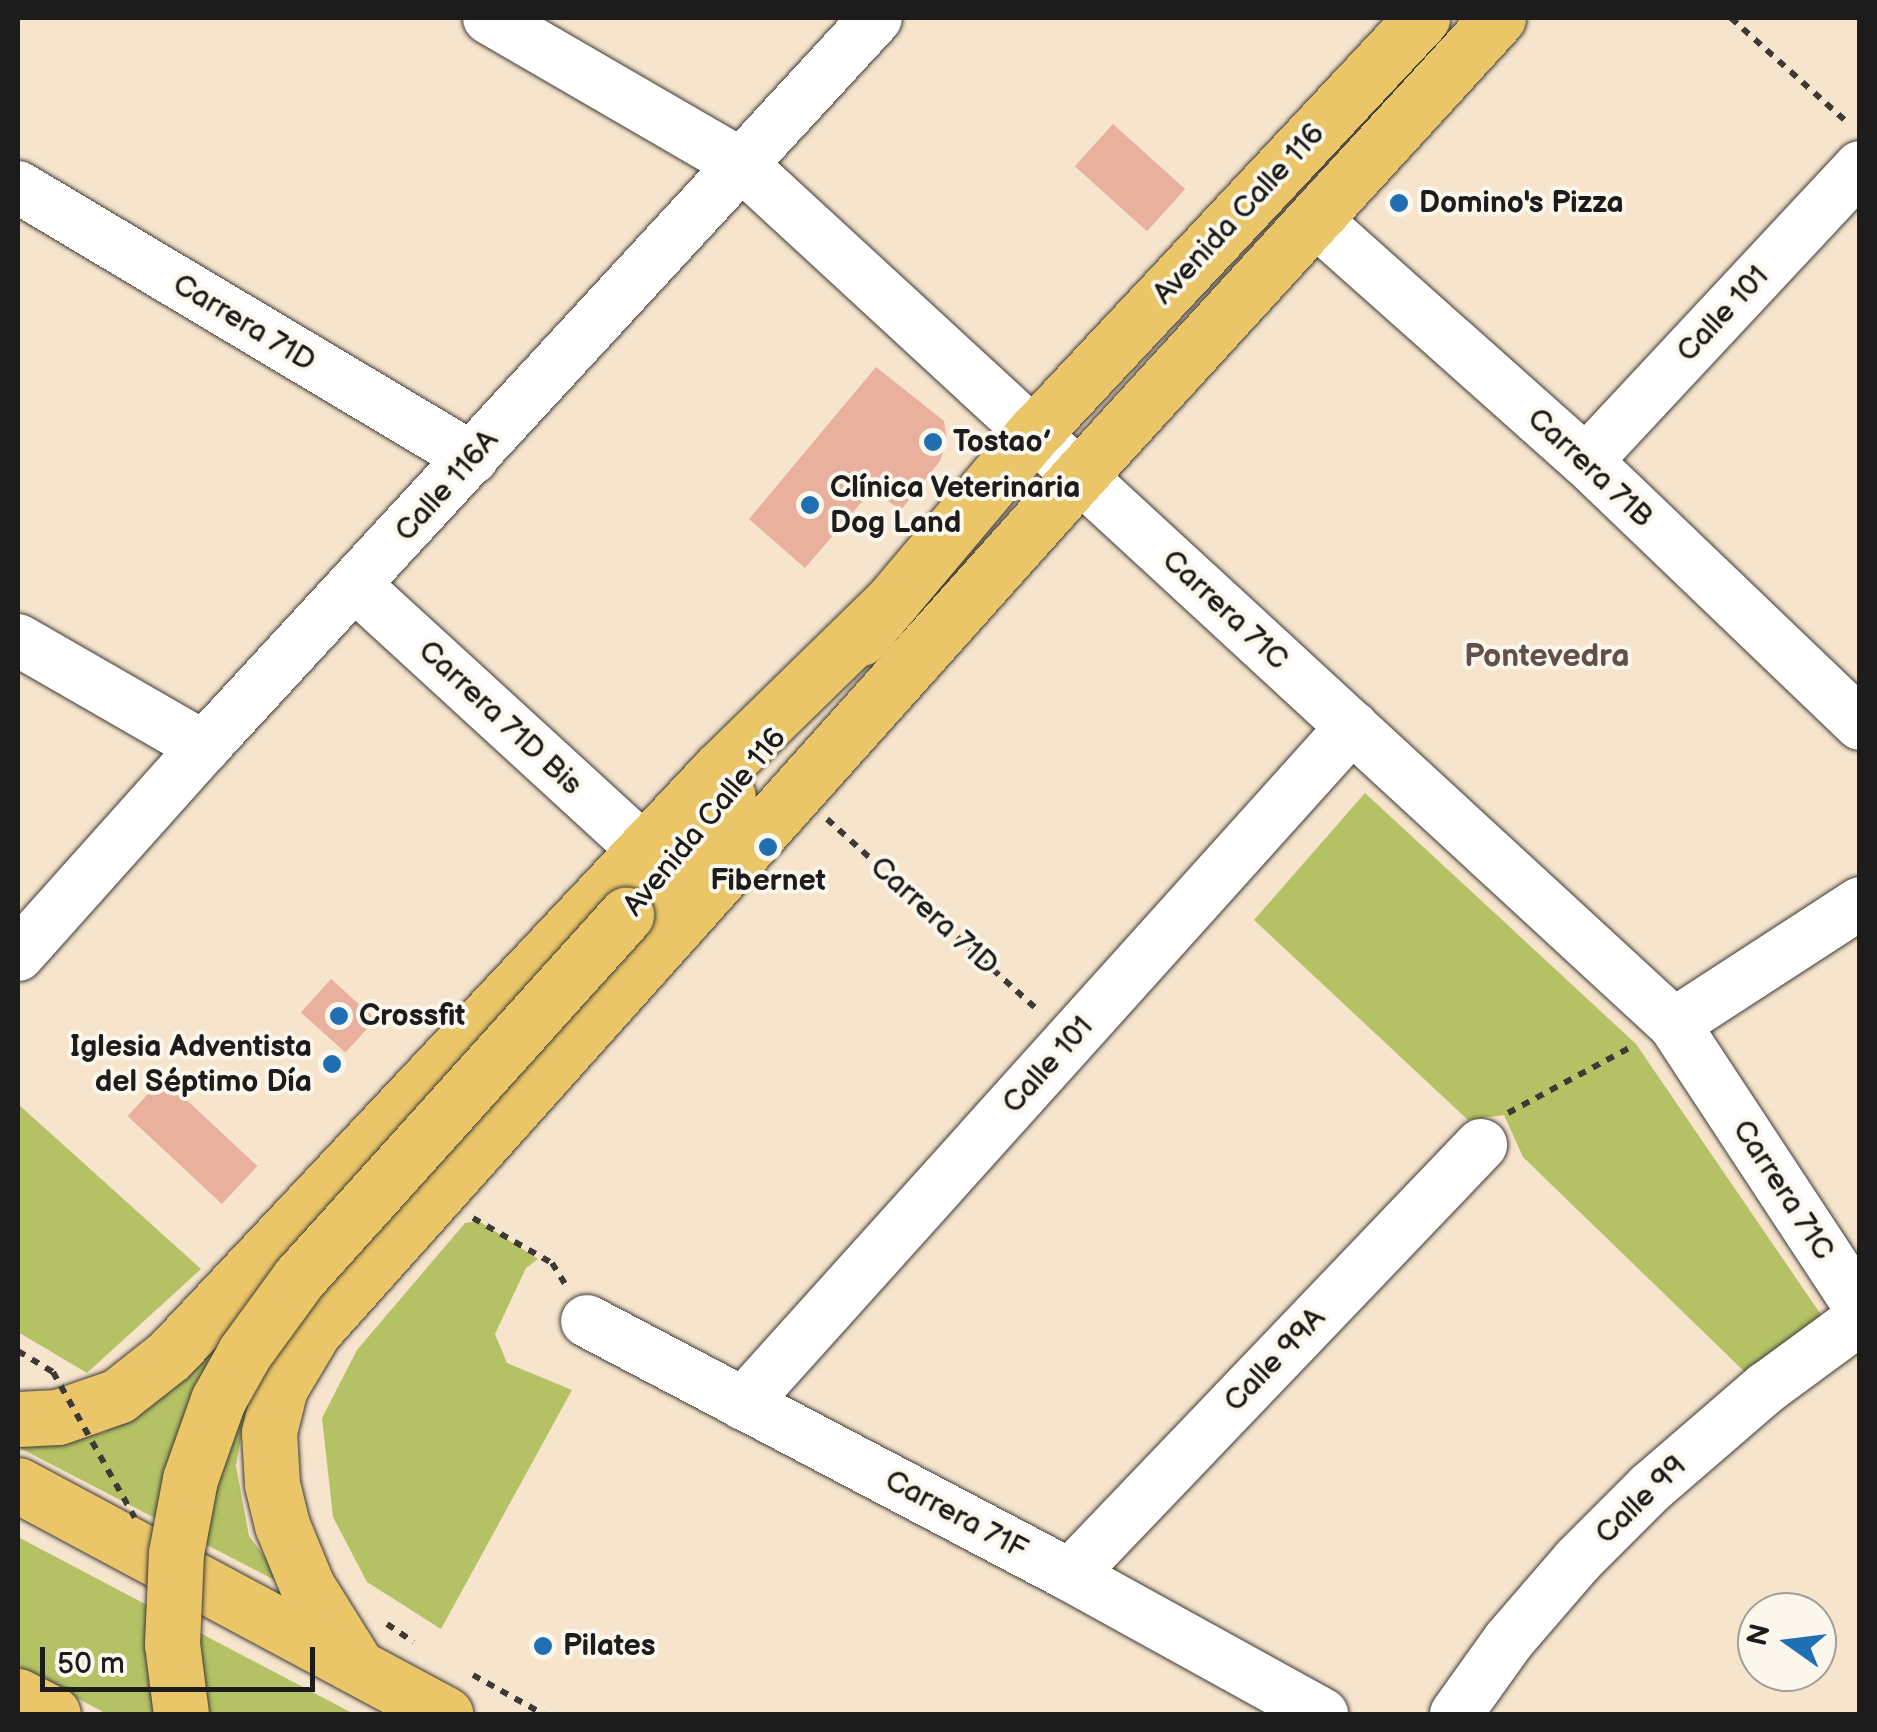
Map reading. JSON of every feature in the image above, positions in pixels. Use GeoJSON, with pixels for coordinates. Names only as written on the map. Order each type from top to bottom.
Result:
{"type":"FeatureCollection","features":[{"type":"Feature","properties":{"kind":"main road","name":"Avenida Calle 116"},"geometry":{"type":"LineString","coordinates":[[181,1714],[172,1644],[176,1553],[198,1450],[236,1368],[299,1278],[626,915],[1033,434],[1422,18]]}},
{"type":"Feature","properties":{"kind":"main road","name":"Avenida Calle 116"},"geometry":{"type":"LineString","coordinates":[[366,1641],[307,1586],[282,1526],[272,1484],[269,1432],[280,1388],[314,1331],[1080,476],[1498,18]]}},
{"type":"Feature","properties":{"kind":"main road"},"geometry":{"type":"LineString","coordinates":[[18,1420],[58,1417],[118,1396],[170,1355],[644,850],[892,601]]}},
{"type":"Feature","properties":{"kind":"main road"},"geometry":{"type":"LineString","coordinates":[[18,1485],[366,1641],[452,1691]]}},
{"type":"Feature","properties":{"kind":"main road"},"geometry":{"type":"LineString","coordinates":[[18,1696],[52,1714]]}},
{"type":"Feature","properties":{"kind":"street","name":"Carrera 71C"},"geometry":{"type":"LineString","coordinates":[[489,18],[741,164],[1674,1024],[1860,1307]]}},
{"type":"Feature","properties":{"kind":"street","name":"Calle 116A"},"geometry":{"type":"LineString","coordinates":[[18,956],[204,747],[876,18]]}},
{"type":"Feature","properties":{"kind":"street","name":"Calle 101"},"geometry":{"type":"LineString","coordinates":[[1586,462],[1860,166]]}},
{"type":"Feature","properties":{"kind":"street","name":"Carrera 71D"},"geometry":{"type":"LineString","coordinates":[[18,187],[472,458]]}},
{"type":"Feature","properties":{"kind":"street","name":"Carrera 71B"},"geometry":{"type":"LineString","coordinates":[[1314,219],[1586,462],[1860,724]]}},
{"type":"Feature","properties":{"kind":"street","name":"Carrera 71D Bis"},"geometry":{"type":"LineString","coordinates":[[356,586],[644,850]]}},
{"type":"Feature","properties":{"kind":"street"},"geometry":{"type":"LineString","coordinates":[[18,640],[204,747]]}},
{"type":"Feature","properties":{"kind":"street","name":"Calle 101"},"geometry":{"type":"LineString","coordinates":[[743,1404],[1352,728]]}},
{"type":"Feature","properties":{"kind":"street"},"geometry":{"type":"LineString","coordinates":[[1674,1024],[1860,903]]}},
{"type":"Feature","properties":{"kind":"street","name":"Calle 99A"},"geometry":{"type":"LineString","coordinates":[[1070,1575],[1480,1146]]}},
{"type":"Feature","properties":{"kind":"street","name":"Calle 99"},"geometry":{"type":"LineString","coordinates":[[1456,1714],[1509,1640],[1650,1488],[1766,1388],[1860,1319]]}},
{"type":"Feature","properties":{"kind":"street","name":"Carrera 71F"},"geometry":{"type":"LineString","coordinates":[[586,1321],[1070,1575],[1322,1714]]}},
{"type":"Feature","properties":{"kind":"path"},"geometry":{"type":"LineString","coordinates":[[1732,18],[1860,134]]}},
{"type":"Feature","properties":{"kind":"path","name":"Carrera 71D"},"geometry":{"type":"LineString","coordinates":[[796,792],[1071,1040]]}},
{"type":"Feature","properties":{"kind":"path"},"geometry":{"type":"LineString","coordinates":[[1480,1146],[1504,1115],[1674,1024]]}},
{"type":"Feature","properties":{"kind":"path"},"geometry":{"type":"LineString","coordinates":[[435,1196],[552,1262],[586,1321]]}},
{"type":"Feature","properties":{"kind":"path"},"geometry":{"type":"LineString","coordinates":[[18,1351],[53,1372],[140,1526]]}},
{"type":"Feature","properties":{"kind":"path"},"geometry":{"type":"LineString","coordinates":[[366,1641],[425,1649]]}},
{"type":"Feature","properties":{"kind":"path"},"geometry":{"type":"LineString","coordinates":[[452,1691],[544,1714]]}},
{"type":"Feature","properties":{"kind":"green space"},"geometry":{"type":"Polygon","coordinates":[[[1365,793],[1636,1044],[1826,1322],[1748,1375],[1523,1157],[1504,1115],[1468,1120],[1254,920],[1365,793]]]}},
{"type":"Feature","properties":{"kind":"green space"},"geometry":{"type":"Polygon","coordinates":[[[18,1104],[201,1269],[87,1373],[18,1332],[18,1104]]]}},
{"type":"Feature","properties":{"kind":"green space"},"geometry":{"type":"Polygon","coordinates":[[[328,1216],[248,1396],[236,1466],[249,1536],[288,1587],[18,1447],[18,1442],[100,1434],[145,1410],[192,1366],[328,1216]]]}},
{"type":"Feature","properties":{"kind":"green space"},"geometry":{"type":"Polygon","coordinates":[[[479,1221],[538,1259],[526,1268],[495,1334],[507,1363],[572,1390],[441,1629],[367,1582],[333,1517],[322,1418],[357,1350],[465,1223],[479,1221]]]}},
{"type":"Feature","properties":{"kind":"green space"},"geometry":{"type":"Polygon","coordinates":[[[18,1537],[354,1714],[107,1714],[18,1667],[18,1537]]]}},
{"type":"Feature","properties":{"kind":"building"},"geometry":{"type":"Polygon","coordinates":[[[1113,124],[1185,189],[1147,231],[1075,166],[1113,124]]]}},
{"type":"Feature","properties":{"kind":"building"},"geometry":{"type":"Polygon","coordinates":[[[876,367],[944,421],[947,440],[940,461],[901,510],[872,490],[805,568],[749,519],[876,367]]]}},
{"type":"Feature","properties":{"kind":"building","name":"Crossfit"},"geometry":{"type":"Polygon","coordinates":[[[331,979],[376,1019],[345,1053],[301,1012],[331,979]]]}},
{"type":"Feature","properties":{"kind":"building"},"geometry":{"type":"Polygon","coordinates":[[[163,1078],[257,1166],[222,1204],[128,1116],[163,1078]]]}},
{"type":"Feature","properties":{"kind":"place","name":"Domino's Pizza"},"geometry":{"type":"Point","coordinates":[1399,203]}},
{"type":"Feature","properties":{"kind":"place","name":"Tostao’"},"geometry":{"type":"Point","coordinates":[933,442]}},
{"type":"Feature","properties":{"kind":"place","name":"Clínica Veterinaria Dog Land"},"geometry":{"type":"Point","coordinates":[810,505]}},
{"type":"Feature","properties":{"kind":"place","name":"Fibernet"},"geometry":{"type":"Point","coordinates":[768,847]}},
{"type":"Feature","properties":{"kind":"place","name":"Crossfit"},"geometry":{"type":"Point","coordinates":[339,1016]}},
{"type":"Feature","properties":{"kind":"place","name":"Iglesia Adventista del Séptimo Día"},"geometry":{"type":"Point","coordinates":[332,1064]}},
{"type":"Feature","properties":{"kind":"place","name":"Pilates"},"geometry":{"type":"Point","coordinates":[543,1646]}},
{"type":"Feature","properties":{"kind":"district","name":"Pontevedra"},"geometry":{"type":"Point","coordinates":[1547,657]}}]}
